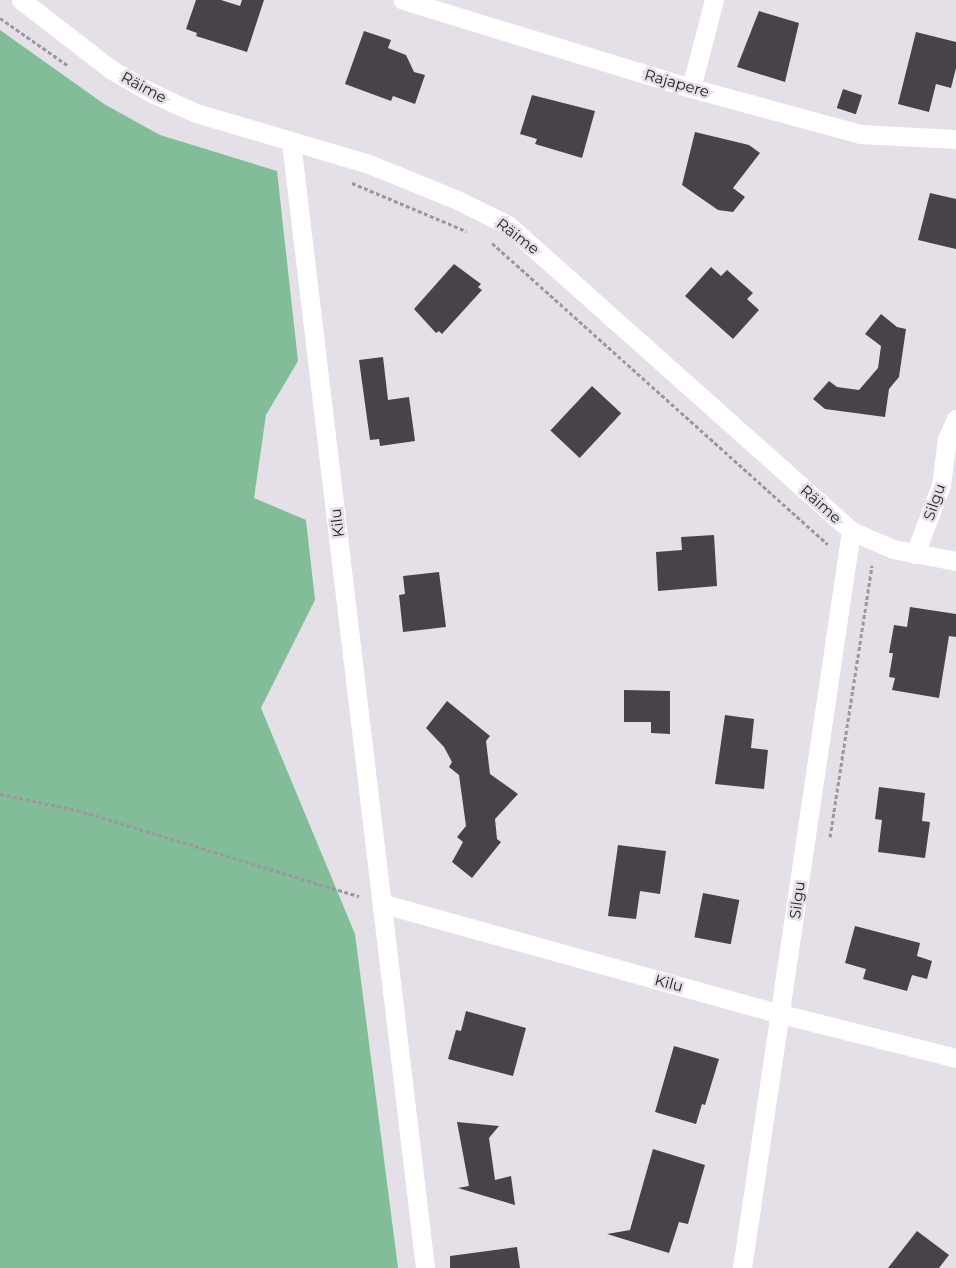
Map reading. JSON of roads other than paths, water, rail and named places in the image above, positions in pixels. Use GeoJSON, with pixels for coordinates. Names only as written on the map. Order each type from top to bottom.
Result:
{"type":"FeatureCollection","features":[{"type":"Feature","properties":{"kind":"street","name":"Räime"},"geometry":{"type":"LineString","coordinates":[[22,0],[112,70],[152,93],[196,112],[369,164],[455,199],[508,225],[851,531],[893,549],[956,561]]}},
{"type":"Feature","properties":{"kind":"street","name":"Rajapere"},"geometry":{"type":"LineString","coordinates":[[403,0],[691,88],[860,134],[956,139]]}},
{"type":"Feature","properties":{"kind":"street"},"geometry":{"type":"LineString","coordinates":[[691,88],[714,0]]}},
{"type":"Feature","properties":{"kind":"street","name":"Kilu"},"geometry":{"type":"LineString","coordinates":[[291,142],[384,904],[425,1267]]}},
{"type":"Feature","properties":{"kind":"street","name":"Silgu"},"geometry":{"type":"LineString","coordinates":[[915,554],[941,485],[947,439],[956,419]]}},
{"type":"Feature","properties":{"kind":"street","name":"Silgu"},"geometry":{"type":"LineString","coordinates":[[742,1268],[851,531]]}},
{"type":"Feature","properties":{"kind":"street","name":"Kilu"},"geometry":{"type":"LineString","coordinates":[[384,904],[781,1014],[956,1058]]}}]}
